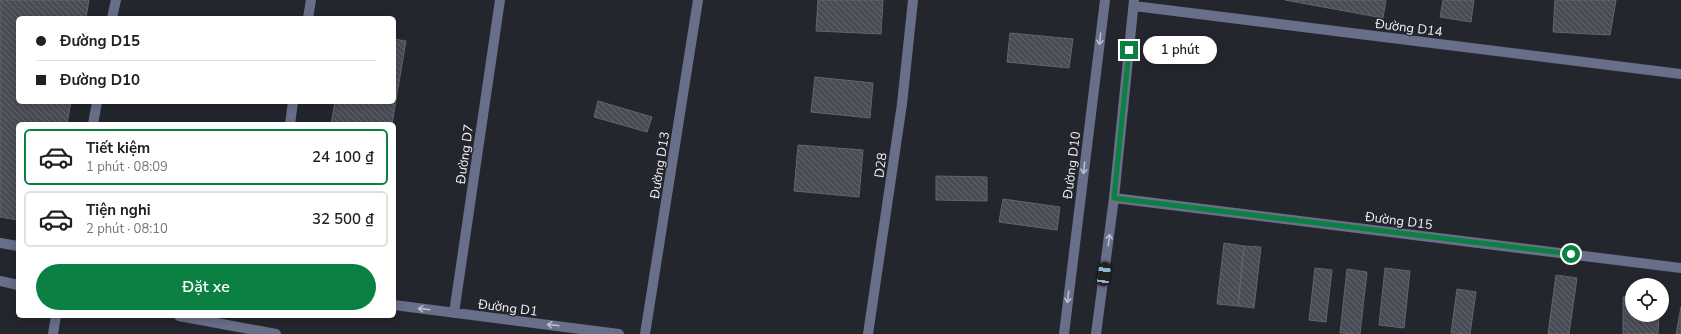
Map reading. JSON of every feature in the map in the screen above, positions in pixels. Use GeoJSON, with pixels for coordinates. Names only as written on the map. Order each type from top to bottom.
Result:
{"type":"FeatureCollection","features":[{"type":"Feature","properties":{"kind":"street"},"geometry":{"type":"LineString","coordinates":[[112,16],[116,0]]}},
{"type":"Feature","properties":{"kind":"street"},"geometry":{"type":"LineString","coordinates":[[308,16],[311,0]]}},
{"type":"Feature","properties":{"kind":"street","name":"Đường D7"},"geometry":{"type":"LineString","coordinates":[[454,313],[500,0]]}},
{"type":"Feature","properties":{"kind":"street","name":"Đường D13"},"geometry":{"type":"LineString","coordinates":[[645,334],[698,0]]}},
{"type":"Feature","properties":{"kind":"street","name":"D28"},"geometry":{"type":"LineString","coordinates":[[868,334],[902,104],[913,0]]}},
{"type":"Feature","properties":{"kind":"street","name":"Đường D10"},"geometry":{"type":"LineString","coordinates":[[1064,334],[1105,0]]}},
{"type":"Feature","properties":{"kind":"street"},"geometry":{"type":"LineString","coordinates":[[1096,334],[1114,198],[1134,3]]}},
{"type":"Feature","properties":{"kind":"street","name":"Đường D14"},"geometry":{"type":"LineString","coordinates":[[1134,3],[1681,74]]}},
{"type":"Feature","properties":{"kind":"street"},"geometry":{"type":"LineString","coordinates":[[93,122],[97,104]]}},
{"type":"Feature","properties":{"kind":"street"},"geometry":{"type":"LineString","coordinates":[[290,122],[294,104]]}},
{"type":"Feature","properties":{"kind":"street","name":"Đường D15"},"geometry":{"type":"LineString","coordinates":[[1114,198],[1681,268]]}},
{"type":"Feature","properties":{"kind":"street"},"geometry":{"type":"LineString","coordinates":[[0,243],[16,246]]}},
{"type":"Feature","properties":{"kind":"street"},"geometry":{"type":"LineString","coordinates":[[0,281],[16,284]]}},
{"type":"Feature","properties":{"kind":"street","name":"Đường D1"},"geometry":{"type":"LineString","coordinates":[[396,305],[619,334]]}},
{"type":"Feature","properties":{"kind":"street"},"geometry":{"type":"LineString","coordinates":[[53,334],[56,318]]}},
{"type":"Feature","properties":{"kind":"street"},"geometry":{"type":"LineString","coordinates":[[189,318],[256,332],[276,334]]}},
{"type":"Feature","properties":{"kind":"building"},"geometry":{"type":"Polygon","coordinates":[[[0,0],[89,0],[86,16],[16,16],[16,104],[71,104],[67,122],[16,122],[16,220],[0,217],[0,0]]]}},
{"type":"Feature","properties":{"kind":"building"},"geometry":{"type":"Polygon","coordinates":[[[818,0],[883,0],[881,34],[816,31],[818,0]]]}},
{"type":"Feature","properties":{"kind":"building"},"geometry":{"type":"Polygon","coordinates":[[[1285,0],[1386,0],[1383,18],[1285,0]]]}},
{"type":"Feature","properties":{"kind":"building"},"geometry":{"type":"Polygon","coordinates":[[[1443,0],[1474,0],[1471,22],[1440,17],[1443,0]]]}},
{"type":"Feature","properties":{"kind":"building"},"geometry":{"type":"Polygon","coordinates":[[[1555,0],[1616,0],[1610,35],[1553,32],[1555,0]]]}},
{"type":"Feature","properties":{"kind":"building"},"geometry":{"type":"Polygon","coordinates":[[[1010,33],[1073,39],[1069,68],[1007,62],[1010,33]]]}},
{"type":"Feature","properties":{"kind":"building"},"geometry":{"type":"Polygon","coordinates":[[[396,39],[406,41],[396,100],[396,39]]]}},
{"type":"Feature","properties":{"kind":"building"},"geometry":{"type":"Polygon","coordinates":[[[815,77],[873,83],[870,118],[811,112],[815,77]]]}},
{"type":"Feature","properties":{"kind":"building"},"geometry":{"type":"Polygon","coordinates":[[[598,101],[652,117],[647,132],[594,117],[598,101]]]}},
{"type":"Feature","properties":{"kind":"building"},"geometry":{"type":"Polygon","coordinates":[[[335,104],[395,104],[392,122],[331,122],[335,104]]]}},
{"type":"Feature","properties":{"kind":"building"},"geometry":{"type":"Polygon","coordinates":[[[798,145],[863,150],[859,197],[794,191],[798,145]]]}},
{"type":"Feature","properties":{"kind":"building"},"geometry":{"type":"Polygon","coordinates":[[[936,176],[987,177],[987,201],[936,200],[936,176]]]}},
{"type":"Feature","properties":{"kind":"building"},"geometry":{"type":"Polygon","coordinates":[[[1003,199],[1060,207],[1057,230],[999,222],[1003,199]]]}},
{"type":"Feature","properties":{"kind":"building"},"geometry":{"type":"Polygon","coordinates":[[[1224,243],[1244,246],[1238,306],[1217,304],[1224,243]]]}},
{"type":"Feature","properties":{"kind":"building"},"geometry":{"type":"Polygon","coordinates":[[[1244,246],[1261,247],[1254,308],[1238,306],[1244,246]]]}},
{"type":"Feature","properties":{"kind":"building"},"geometry":{"type":"Polygon","coordinates":[[[1315,268],[1332,270],[1326,322],[1309,320],[1315,268]]]}},
{"type":"Feature","properties":{"kind":"building"},"geometry":{"type":"Polygon","coordinates":[[[1385,268],[1410,271],[1404,328],[1379,325],[1385,268]]]}},
{"type":"Feature","properties":{"kind":"building"},"geometry":{"type":"Polygon","coordinates":[[[1347,269],[1367,272],[1360,334],[1340,333],[1347,269]]]}},
{"type":"Feature","properties":{"kind":"building"},"geometry":{"type":"Polygon","coordinates":[[[1556,275],[1577,278],[1569,334],[1548,334],[1556,275]]]}},
{"type":"Feature","properties":{"kind":"building"},"geometry":{"type":"Polygon","coordinates":[[[1457,289],[1476,292],[1470,334],[1451,333],[1457,289]]]}},
{"type":"Feature","properties":{"kind":"building"},"geometry":{"type":"Polygon","coordinates":[[[1623,297],[1625,297],[1625,322],[1659,322],[1658,334],[1623,334],[1623,297]]]}},
{"type":"Feature","properties":{"kind":"building"},"geometry":{"type":"Polygon","coordinates":[[[1681,307],[1681,334],[1676,334],[1681,307]]]}},
{"type":"Feature","properties":{"kind":"route"},"geometry":{"type":"LineString","coordinates":[[1129,50],[1114,198],[1571,254]]}}]}
